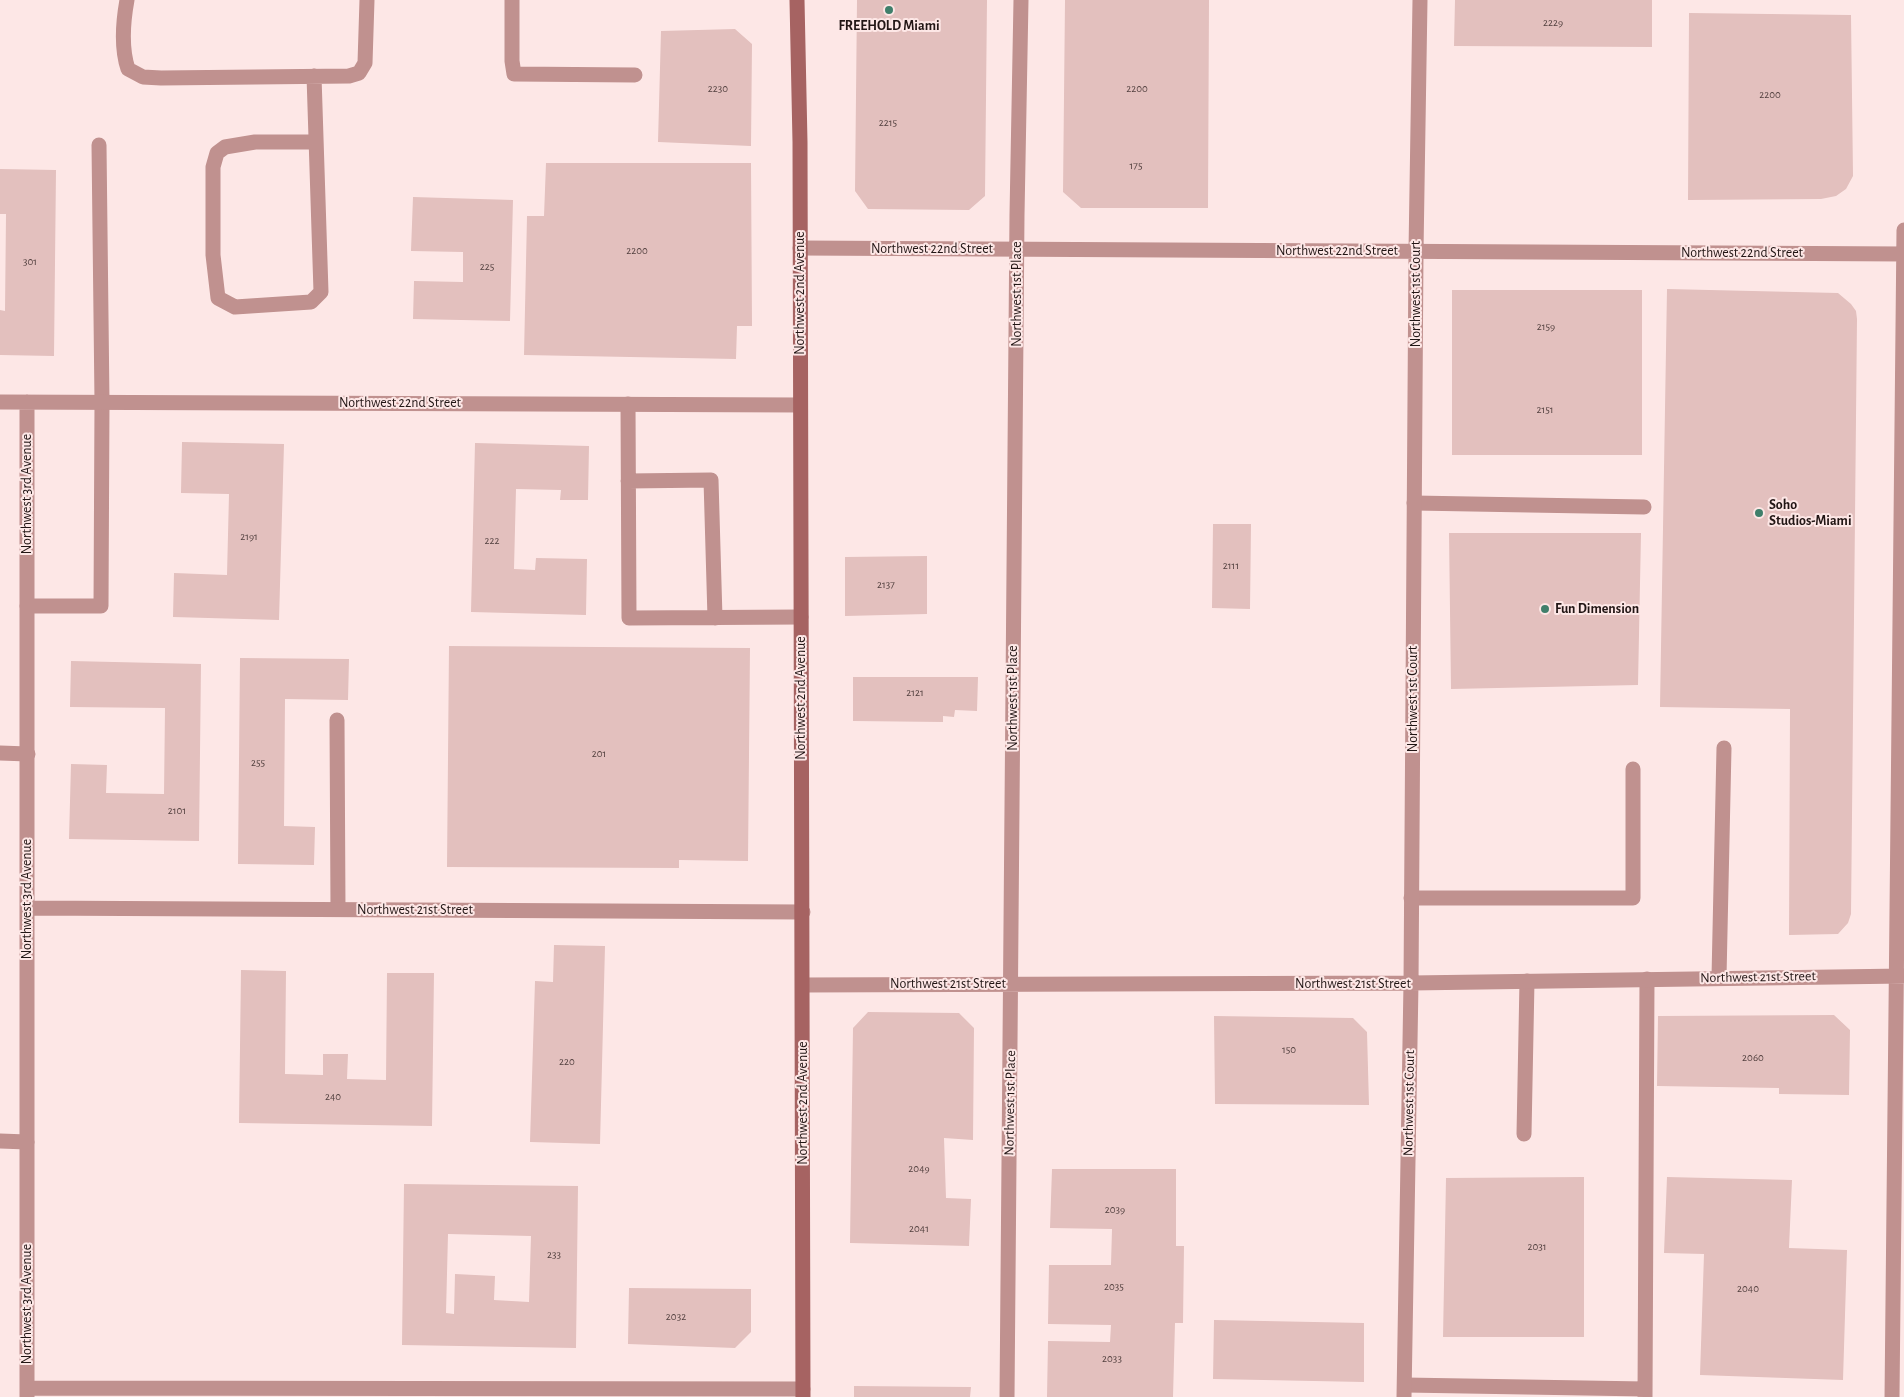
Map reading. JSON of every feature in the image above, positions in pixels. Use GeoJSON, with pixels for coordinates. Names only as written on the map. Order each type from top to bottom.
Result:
{"type":"FeatureCollection","features":[{"type":"Feature","properties":{"kind":"street"},"geometry":{"type":"LineString","coordinates":[[127,0],[124,27],[125,60],[128,69],[143,76],[349,76],[359,73],[365,64],[367,0]]}},
{"type":"Feature","properties":{"kind":"street"},"geometry":{"type":"LineString","coordinates":[[512,0],[512,61],[514,74],[635,75]]}},
{"type":"Feature","properties":{"kind":"street","name":"Northwest 2nd Avenue"},"geometry":{"type":"LineString","coordinates":[[797,0],[800,248],[803,1393]]}},
{"type":"Feature","properties":{"kind":"street","name":"Northwest 1st Place"},"geometry":{"type":"LineString","coordinates":[[1007,1397],[1017,249],[1021,0]]}},
{"type":"Feature","properties":{"kind":"street","name":"Northwest 1st Court"},"geometry":{"type":"LineString","coordinates":[[1405,1391],[1420,0]]}},
{"type":"Feature","properties":{"kind":"street"},"geometry":{"type":"LineString","coordinates":[[314,76],[316,142],[320,292],[311,302],[235,307],[218,298],[213,255],[213,167],[218,153],[225,147],[255,142],[316,142]]}},
{"type":"Feature","properties":{"kind":"street"},"geometry":{"type":"LineString","coordinates":[[27,606],[101,606],[102,402],[99,145]]}},
{"type":"Feature","properties":{"kind":"street"},"geometry":{"type":"LineString","coordinates":[[1892,1397],[1901,976],[1904,230]]}},
{"type":"Feature","properties":{"kind":"street","name":"Northwest 22nd Street"},"geometry":{"type":"LineString","coordinates":[[800,248],[1904,254]]}},
{"type":"Feature","properties":{"kind":"street","name":"Northwest 22nd Street"},"geometry":{"type":"LineString","coordinates":[[0,402],[800,405]]}},
{"type":"Feature","properties":{"kind":"street","name":"Northwest 3rd Avenue"},"geometry":{"type":"LineString","coordinates":[[27,402],[27,1392]]}},
{"type":"Feature","properties":{"kind":"street"},"geometry":{"type":"LineString","coordinates":[[628,404],[629,618],[801,617]]}},
{"type":"Feature","properties":{"kind":"street"},"geometry":{"type":"LineString","coordinates":[[628,481],[711,480],[715,618]]}},
{"type":"Feature","properties":{"kind":"street"},"geometry":{"type":"LineString","coordinates":[[1414,503],[1644,507]]}},
{"type":"Feature","properties":{"kind":"street"},"geometry":{"type":"LineString","coordinates":[[337,720],[338,909]]}},
{"type":"Feature","properties":{"kind":"street"},"geometry":{"type":"LineString","coordinates":[[1719,977],[1724,748]]}},
{"type":"Feature","properties":{"kind":"street"},"geometry":{"type":"LineString","coordinates":[[0,753],[28,754]]}},
{"type":"Feature","properties":{"kind":"street"},"geometry":{"type":"LineString","coordinates":[[1411,898],[1633,898],[1633,769]]}},
{"type":"Feature","properties":{"kind":"street","name":"Northwest 21st Street"},"geometry":{"type":"LineString","coordinates":[[27,908],[802,912]]}},
{"type":"Feature","properties":{"kind":"street","name":"Northwest 21st Street"},"geometry":{"type":"LineString","coordinates":[[802,985],[1410,983],[1719,977],[1901,976]]}},
{"type":"Feature","properties":{"kind":"street"},"geometry":{"type":"LineString","coordinates":[[1405,1391],[1645,1393],[1647,979]]}},
{"type":"Feature","properties":{"kind":"street"},"geometry":{"type":"LineString","coordinates":[[1524,1134],[1527,981]]}},
{"type":"Feature","properties":{"kind":"street"},"geometry":{"type":"LineString","coordinates":[[0,1141],[27,1142]]}},
{"type":"Feature","properties":{"kind":"street"},"geometry":{"type":"LineString","coordinates":[[27,1392],[803,1393]]}},
{"type":"Feature","properties":{"kind":"building"},"geometry":{"type":"Polygon","coordinates":[[[857,0],[987,0],[985,196],[969,210],[868,209],[855,191],[857,0]]]}},
{"type":"Feature","properties":{"kind":"building"},"geometry":{"type":"Polygon","coordinates":[[[1065,0],[1209,0],[1208,208],[1081,208],[1063,192],[1065,0]]]}},
{"type":"Feature","properties":{"kind":"building"},"geometry":{"type":"Polygon","coordinates":[[[1455,0],[1652,0],[1652,47],[1454,46],[1455,0]]]}},
{"type":"Feature","properties":{"kind":"building"},"geometry":{"type":"Polygon","coordinates":[[[1689,13],[1851,15],[1853,176],[1846,189],[1836,196],[1821,199],[1688,200],[1689,13]]]}},
{"type":"Feature","properties":{"kind":"building"},"geometry":{"type":"Polygon","coordinates":[[[735,29],[752,44],[751,146],[658,142],[661,31],[735,29]]]}},
{"type":"Feature","properties":{"kind":"building"},"geometry":{"type":"Polygon","coordinates":[[[546,163],[751,163],[752,326],[737,326],[736,359],[524,355],[527,216],[544,216],[546,163]]]}},
{"type":"Feature","properties":{"kind":"building"},"geometry":{"type":"Polygon","coordinates":[[[0,169],[56,170],[54,356],[0,355],[0,310],[5,311],[6,214],[0,214],[0,169]]]}},
{"type":"Feature","properties":{"kind":"building"},"geometry":{"type":"Polygon","coordinates":[[[413,197],[513,200],[510,321],[413,319],[414,281],[463,282],[463,252],[411,251],[413,197]]]}},
{"type":"Feature","properties":{"kind":"building","name":"Soho Studios-Miami"},"geometry":{"type":"Polygon","coordinates":[[[1667,289],[1838,293],[1856,311],[1851,914],[1848,923],[1838,934],[1789,935],[1790,709],[1660,707],[1667,289]]]}},
{"type":"Feature","properties":{"kind":"building"},"geometry":{"type":"Polygon","coordinates":[[[1452,290],[1642,290],[1642,455],[1452,455],[1452,290]]]}},
{"type":"Feature","properties":{"kind":"building"},"geometry":{"type":"Polygon","coordinates":[[[182,442],[284,444],[279,620],[173,617],[174,573],[227,575],[229,494],[181,493],[182,442]]]}},
{"type":"Feature","properties":{"kind":"building"},"geometry":{"type":"Polygon","coordinates":[[[475,443],[589,446],[588,500],[560,500],[561,490],[516,489],[514,569],[535,570],[536,558],[587,559],[586,615],[471,612],[475,443]]]}},
{"type":"Feature","properties":{"kind":"building"},"geometry":{"type":"Polygon","coordinates":[[[1213,524],[1251,524],[1250,609],[1212,608],[1213,524]]]}},
{"type":"Feature","properties":{"kind":"building","name":"Fun Dimension"},"geometry":{"type":"Polygon","coordinates":[[[1449,533],[1641,533],[1638,685],[1451,689],[1449,533]]]}},
{"type":"Feature","properties":{"kind":"building"},"geometry":{"type":"Polygon","coordinates":[[[927,556],[927,614],[845,616],[845,557],[927,556]]]}},
{"type":"Feature","properties":{"kind":"building"},"geometry":{"type":"Polygon","coordinates":[[[449,646],[750,648],[748,861],[679,860],[679,868],[447,867],[449,646]]]}},
{"type":"Feature","properties":{"kind":"building"},"geometry":{"type":"Polygon","coordinates":[[[240,658],[349,659],[348,700],[285,699],[284,826],[315,827],[314,865],[238,864],[240,658]]]}},
{"type":"Feature","properties":{"kind":"building"},"geometry":{"type":"Polygon","coordinates":[[[71,661],[201,664],[199,841],[69,839],[71,764],[107,765],[106,793],[164,794],[165,708],[70,707],[71,661]]]}},
{"type":"Feature","properties":{"kind":"building"},"geometry":{"type":"Polygon","coordinates":[[[853,677],[978,677],[977,711],[955,710],[954,717],[943,716],[943,722],[853,721],[853,677]]]}},
{"type":"Feature","properties":{"kind":"building"},"geometry":{"type":"Polygon","coordinates":[[[554,945],[605,946],[600,1144],[530,1142],[535,981],[553,982],[554,945]]]}},
{"type":"Feature","properties":{"kind":"building"},"geometry":{"type":"Polygon","coordinates":[[[241,970],[286,971],[285,1074],[323,1075],[323,1054],[348,1054],[347,1079],[386,1080],[387,973],[434,973],[432,1126],[239,1123],[241,970]]]}},
{"type":"Feature","properties":{"kind":"building"},"geometry":{"type":"Polygon","coordinates":[[[868,1012],[959,1013],[974,1028],[973,1140],[944,1138],[946,1198],[971,1199],[969,1246],[850,1243],[853,1028],[868,1012]]]}},
{"type":"Feature","properties":{"kind":"building"},"geometry":{"type":"Polygon","coordinates":[[[1834,1015],[1850,1030],[1849,1095],[1779,1094],[1779,1088],[1657,1086],[1658,1016],[1834,1015]]]}},
{"type":"Feature","properties":{"kind":"building"},"geometry":{"type":"Polygon","coordinates":[[[1214,1016],[1353,1018],[1367,1032],[1369,1105],[1215,1104],[1214,1016]]]}},
{"type":"Feature","properties":{"kind":"building"},"geometry":{"type":"Polygon","coordinates":[[[1052,1169],[1176,1169],[1176,1246],[1184,1246],[1183,1323],[1175,1323],[1173,1397],[1047,1397],[1048,1341],[1110,1342],[1111,1325],[1048,1324],[1049,1265],[1111,1265],[1112,1229],[1050,1228],[1052,1169]]]}},
{"type":"Feature","properties":{"kind":"building"},"geometry":{"type":"Polygon","coordinates":[[[1584,1177],[1584,1337],[1443,1337],[1446,1178],[1584,1177]]]}},
{"type":"Feature","properties":{"kind":"building"},"geometry":{"type":"Polygon","coordinates":[[[1667,1177],[1792,1180],[1789,1248],[1847,1250],[1843,1380],[1700,1375],[1704,1254],[1664,1253],[1667,1177]]]}},
{"type":"Feature","properties":{"kind":"building"},"geometry":{"type":"Polygon","coordinates":[[[404,1184],[578,1186],[576,1348],[402,1345],[404,1184]],[[448,1234],[446,1313],[454,1314],[455,1274],[495,1276],[494,1300],[529,1302],[531,1236],[448,1234]]]}},
{"type":"Feature","properties":{"kind":"building"},"geometry":{"type":"Polygon","coordinates":[[[629,1288],[751,1289],[751,1332],[735,1348],[628,1344],[629,1288]]]}},
{"type":"Feature","properties":{"kind":"building"},"geometry":{"type":"Polygon","coordinates":[[[1214,1320],[1364,1323],[1364,1382],[1213,1379],[1214,1320]]]}},
{"type":"Feature","properties":{"kind":"building"},"geometry":{"type":"Polygon","coordinates":[[[854,1386],[971,1387],[970,1397],[854,1397],[854,1386]]]}},
{"type":"Feature","properties":{"kind":"place","name":"FREEHOLD Miami"},"geometry":{"type":"Point","coordinates":[889,10]}},
{"type":"Feature","properties":{"kind":"place","name":"Soho Studios-Miami"},"geometry":{"type":"Point","coordinates":[1759,513]}},
{"type":"Feature","properties":{"kind":"place","name":"Fun Dimension"},"geometry":{"type":"Point","coordinates":[1545,609]}}]}
